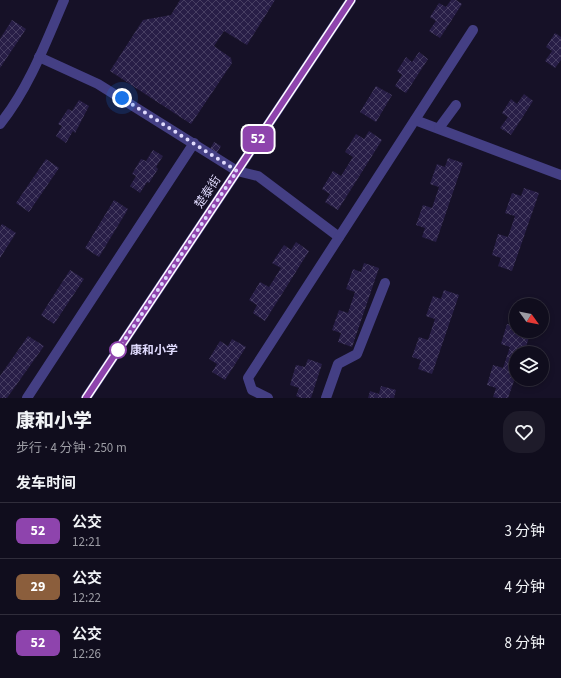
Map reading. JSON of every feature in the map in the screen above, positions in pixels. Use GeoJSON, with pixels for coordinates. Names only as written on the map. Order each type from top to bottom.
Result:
{"type":"FeatureCollection","features":[{"type":"Feature","properties":{"kind":"street"},"geometry":{"type":"LineString","coordinates":[[0,124],[12,110],[39,57],[64,0]]}},
{"type":"Feature","properties":{"kind":"street","name":"楚泰街"},"geometry":{"type":"LineString","coordinates":[[86,398],[351,0]]}},
{"type":"Feature","properties":{"kind":"street"},"geometry":{"type":"LineString","coordinates":[[268,398],[252,390],[248,378],[474,30]]}},
{"type":"Feature","properties":{"kind":"street"},"geometry":{"type":"LineString","coordinates":[[39,57],[98,84],[237,171],[258,176],[339,237]]}},
{"type":"Feature","properties":{"kind":"street"},"geometry":{"type":"LineString","coordinates":[[439,128],[456,105]]}},
{"type":"Feature","properties":{"kind":"street"},"geometry":{"type":"LineString","coordinates":[[415,120],[561,175]]}},
{"type":"Feature","properties":{"kind":"street"},"geometry":{"type":"LineString","coordinates":[[27,398],[194,143]]}},
{"type":"Feature","properties":{"kind":"street"},"geometry":{"type":"LineString","coordinates":[[326,398],[338,364],[357,354],[385,283]]}},
{"type":"Feature","properties":{"kind":"building"},"geometry":{"type":"Polygon","coordinates":[[[180,0],[275,0],[247,45],[224,31],[214,46],[231,58],[232,63],[191,124],[110,71],[143,20],[171,15],[180,0]]]}},
{"type":"Feature","properties":{"kind":"building"},"geometry":{"type":"Polygon","coordinates":[[[451,0],[456,0],[462,4],[440,38],[429,31],[436,21],[430,17],[439,3],[446,7],[451,0]]]}},
{"type":"Feature","properties":{"kind":"building"},"geometry":{"type":"Polygon","coordinates":[[[12,20],[26,29],[0,68],[0,39],[12,20]]]}},
{"type":"Feature","properties":{"kind":"building"},"geometry":{"type":"Polygon","coordinates":[[[555,33],[561,37],[561,60],[555,68],[545,61],[552,51],[546,47],[555,33]]]}},
{"type":"Feature","properties":{"kind":"building"},"geometry":{"type":"Polygon","coordinates":[[[419,52],[428,59],[406,93],[395,86],[402,75],[397,71],[406,57],[412,62],[419,52]]]}},
{"type":"Feature","properties":{"kind":"building"},"geometry":{"type":"Polygon","coordinates":[[[376,86],[392,95],[376,122],[360,112],[376,86]]]}},
{"type":"Feature","properties":{"kind":"building"},"geometry":{"type":"Polygon","coordinates":[[[524,94],[533,101],[511,135],[500,128],[508,117],[502,113],[511,99],[517,104],[524,94]]]}},
{"type":"Feature","properties":{"kind":"building"},"geometry":{"type":"Polygon","coordinates":[[[79,100],[89,106],[75,133],[73,131],[66,143],[56,136],[62,126],[58,124],[68,109],[72,111],[79,100]]]}},
{"type":"Feature","properties":{"kind":"building"},"geometry":{"type":"Polygon","coordinates":[[[369,131],[382,140],[338,210],[325,202],[330,194],[322,189],[333,171],[341,176],[353,157],[345,152],[356,134],[364,139],[369,131]]]}},
{"type":"Feature","properties":{"kind":"building"},"geometry":{"type":"Polygon","coordinates":[[[214,142],[221,146],[217,153],[210,149],[214,142]]]}},
{"type":"Feature","properties":{"kind":"building"},"geometry":{"type":"Polygon","coordinates":[[[153,150],[163,156],[156,167],[158,169],[140,193],[130,186],[136,176],[132,174],[141,159],[146,161],[153,150]]]}},
{"type":"Feature","properties":{"kind":"building"},"geometry":{"type":"Polygon","coordinates":[[[448,158],[463,163],[436,242],[422,237],[425,228],[416,225],[423,205],[432,208],[439,187],[430,184],[437,164],[445,167],[448,158]]]}},
{"type":"Feature","properties":{"kind":"building"},"geometry":{"type":"Polygon","coordinates":[[[46,159],[59,168],[29,212],[16,203],[46,159]]]}},
{"type":"Feature","properties":{"kind":"building"},"geometry":{"type":"Polygon","coordinates":[[[524,188],[539,193],[512,271],[498,266],[501,258],[492,255],[498,234],[508,237],[515,216],[505,213],[512,193],[521,196],[524,188]]]}},
{"type":"Feature","properties":{"kind":"building"},"geometry":{"type":"Polygon","coordinates":[[[114,200],[128,209],[99,257],[85,248],[114,200]]]}},
{"type":"Feature","properties":{"kind":"building"},"geometry":{"type":"Polygon","coordinates":[[[2,224],[16,233],[0,258],[0,227],[2,224]]]}},
{"type":"Feature","properties":{"kind":"building"},"geometry":{"type":"Polygon","coordinates":[[[296,242],[309,251],[265,321],[253,313],[257,305],[249,300],[260,282],[269,287],[281,268],[272,263],[284,245],[291,250],[296,242]]]}},
{"type":"Feature","properties":{"kind":"building"},"geometry":{"type":"Polygon","coordinates":[[[364,263],[379,268],[352,347],[338,342],[341,333],[332,330],[339,310],[348,313],[355,292],[346,289],[353,269],[361,272],[364,263]]]}},
{"type":"Feature","properties":{"kind":"building"},"geometry":{"type":"Polygon","coordinates":[[[70,270],[84,279],[54,324],[41,315],[70,270]]]}},
{"type":"Feature","properties":{"kind":"building"},"geometry":{"type":"Polygon","coordinates":[[[444,290],[459,295],[432,374],[418,369],[421,360],[412,357],[419,337],[428,340],[435,319],[426,316],[433,296],[441,299],[444,290]]]}},
{"type":"Feature","properties":{"kind":"building"},"geometry":{"type":"Polygon","coordinates":[[[507,324],[509,324],[509,338],[529,338],[526,346],[509,347],[501,344],[507,324]]]}},
{"type":"Feature","properties":{"kind":"building"},"geometry":{"type":"Polygon","coordinates":[[[28,336],[44,346],[7,398],[0,398],[0,376],[28,336]]]}},
{"type":"Feature","properties":{"kind":"building"},"geometry":{"type":"Polygon","coordinates":[[[232,339],[246,347],[225,380],[212,372],[217,364],[209,359],[220,341],[228,346],[232,339]]]}},
{"type":"Feature","properties":{"kind":"building"},"geometry":{"type":"Polygon","coordinates":[[[509,350],[509,386],[512,386],[508,398],[493,397],[496,388],[487,385],[493,365],[503,368],[509,350]]]}},
{"type":"Feature","properties":{"kind":"building"},"geometry":{"type":"Polygon","coordinates":[[[308,359],[322,364],[311,398],[301,398],[296,396],[299,388],[290,385],[296,365],[305,367],[308,359]]]}},
{"type":"Feature","properties":{"kind":"building"},"geometry":{"type":"Polygon","coordinates":[[[381,386],[396,390],[394,398],[368,398],[370,391],[379,394],[381,386]]]}},
{"type":"Feature","properties":{"kind":"bus line","name":"52"},"geometry":{"type":"LineString","coordinates":[[86,398],[351,0]]}},
{"type":"Feature","properties":{"kind":"place","name":"康和小学"},"geometry":{"type":"Point","coordinates":[118,350]}},
{"type":"Feature","properties":{"kind":"route"},"geometry":{"type":"LineString","coordinates":[[118,350],[237,171],[122,98]]}}]}
